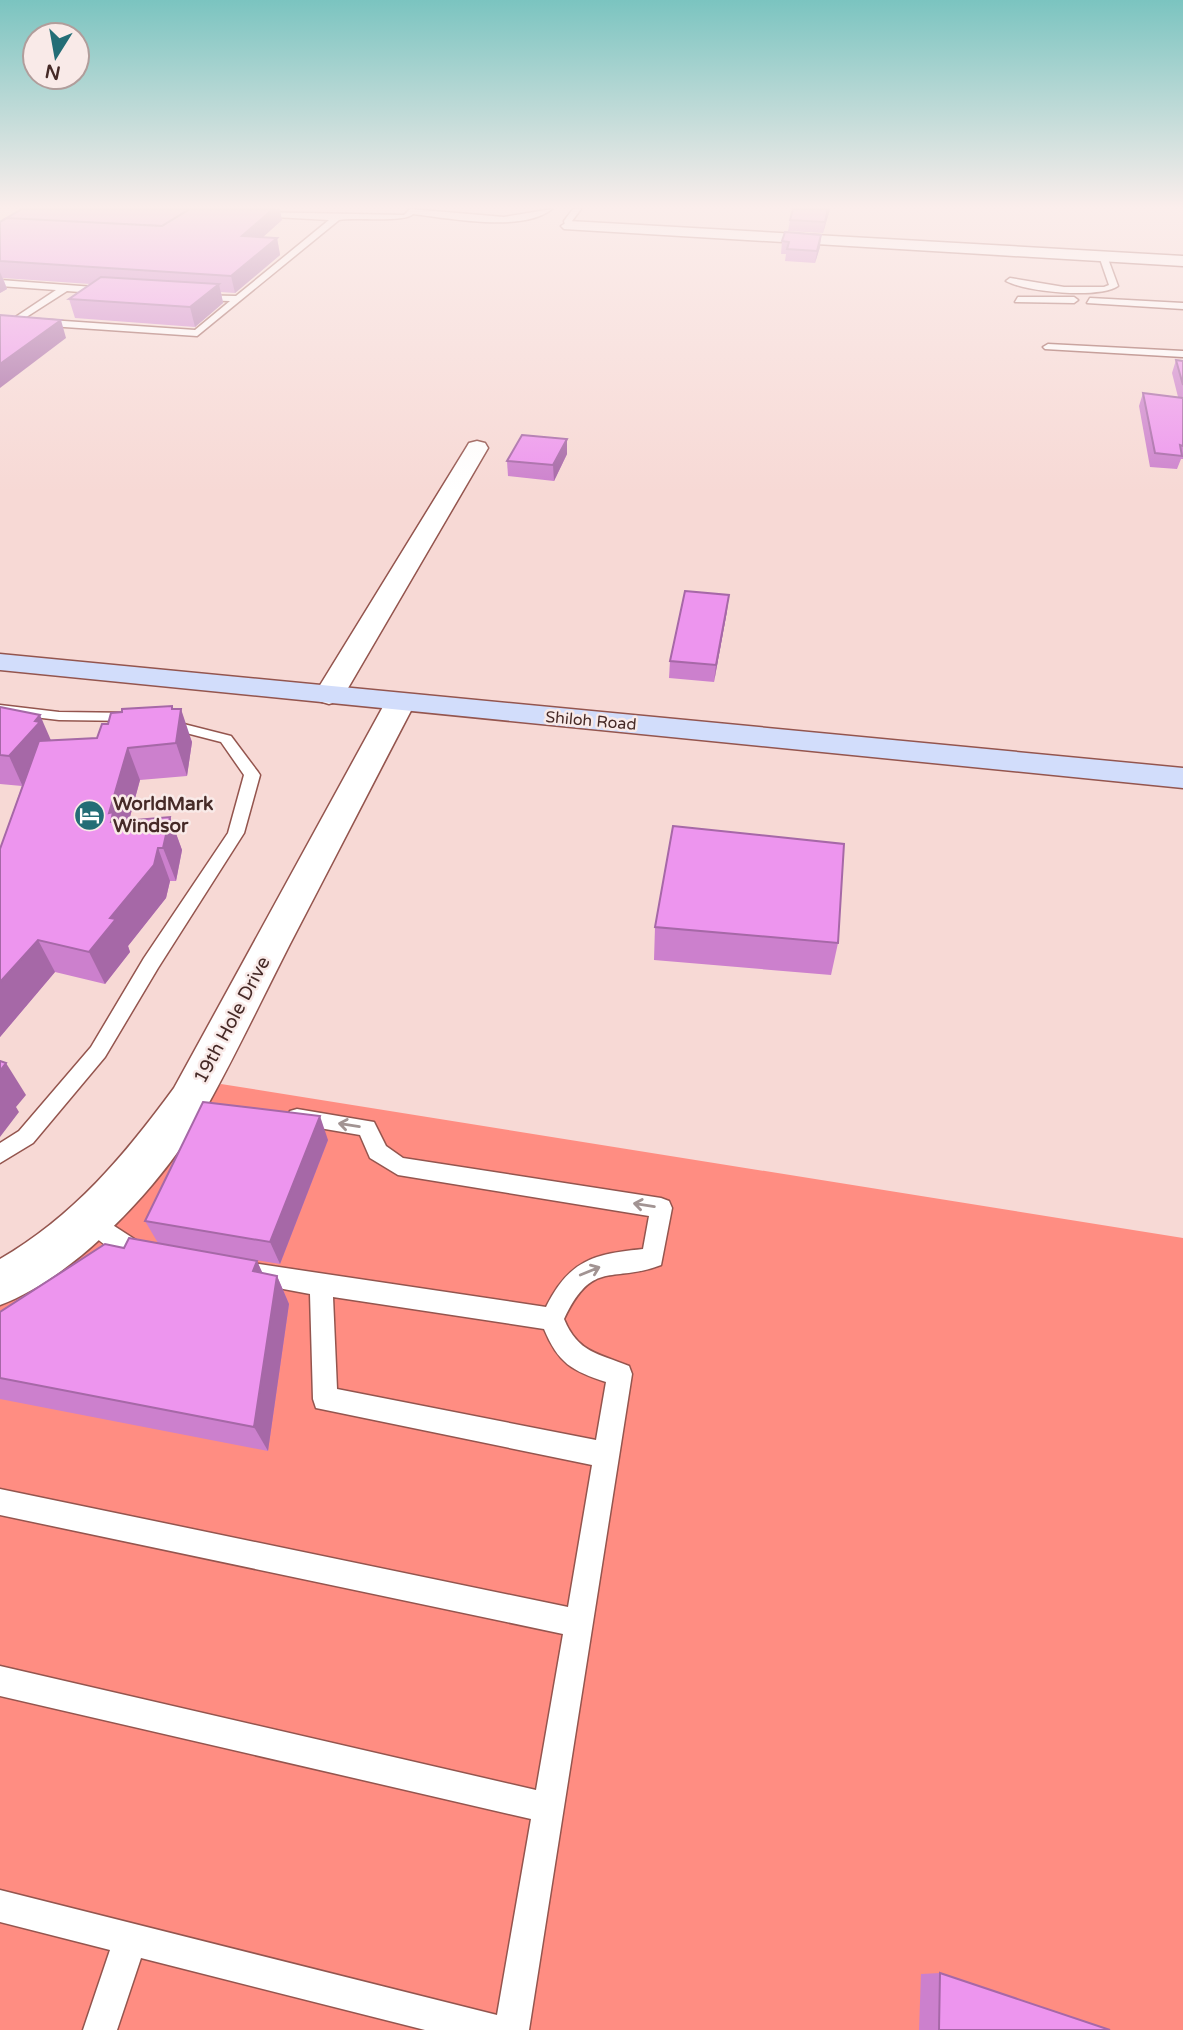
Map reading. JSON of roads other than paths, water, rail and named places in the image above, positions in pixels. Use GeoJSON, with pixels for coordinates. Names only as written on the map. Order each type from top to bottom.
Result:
{"type":"FeatureCollection","features":[{"type":"Feature","properties":{"kind":"main road","name":"Shiloh Road"},"geometry":{"type":"LineString","coordinates":[[0,662],[1183,778]]}},
{"type":"Feature","properties":{"kind":"street"},"geometry":{"type":"LineString","coordinates":[[329,695],[477,448]]}},
{"type":"Feature","properties":{"kind":"street","name":"19th Hole Drive"},"geometry":{"type":"LineString","coordinates":[[0,1284],[37,1263],[91,1221],[203,1102],[400,703]]}},
{"type":"Feature","properties":{"kind":"lane"},"geometry":{"type":"LineString","coordinates":[[41,304],[17,320],[197,333],[232,304]]}},
{"type":"Feature","properties":{"kind":"lane"},"geometry":{"type":"LineString","coordinates":[[1143,304],[1183,306]]}},
{"type":"Feature","properties":{"kind":"lane"},"geometry":{"type":"LineString","coordinates":[[1048,347],[1183,354]]}},
{"type":"Feature","properties":{"kind":"lane"},"geometry":{"type":"LineString","coordinates":[[0,709],[59,716],[145,718],[226,738],[252,775],[236,833],[151,963],[98,1052],[26,1137],[0,1154]]}},
{"type":"Feature","properties":{"kind":"lane"},"geometry":{"type":"LineString","coordinates":[[271,1113],[366,1128],[378,1152],[398,1166],[661,1208],[653,1258],[618,1261],[583,1271],[565,1291],[552,1319],[564,1346],[590,1365],[620,1374],[512,2030]]}},
{"type":"Feature","properties":{"kind":"lane"},"geometry":{"type":"LineString","coordinates":[[91,1221],[136,1253],[176,1260]]}},
{"type":"Feature","properties":{"kind":"lane"},"geometry":{"type":"LineString","coordinates":[[229,1269],[552,1319]]}},
{"type":"Feature","properties":{"kind":"lane"},"geometry":{"type":"LineString","coordinates":[[321,1285],[325,1399],[607,1455]]}},
{"type":"Feature","properties":{"kind":"lane"},"geometry":{"type":"LineString","coordinates":[[0,1502],[579,1623]]}},
{"type":"Feature","properties":{"kind":"lane"},"geometry":{"type":"LineString","coordinates":[[0,1681],[549,1808]]}},
{"type":"Feature","properties":{"kind":"lane"},"geometry":{"type":"LineString","coordinates":[[0,1906],[493,2030]]}},
{"type":"Feature","properties":{"kind":"lane"},"geometry":{"type":"LineString","coordinates":[[100,2030],[131,1938]]}},
{"type":"Feature","properties":{"kind":"place","name":"WorldMark Windsor"},"geometry":{"type":"Point","coordinates":[90,815]}}]}
